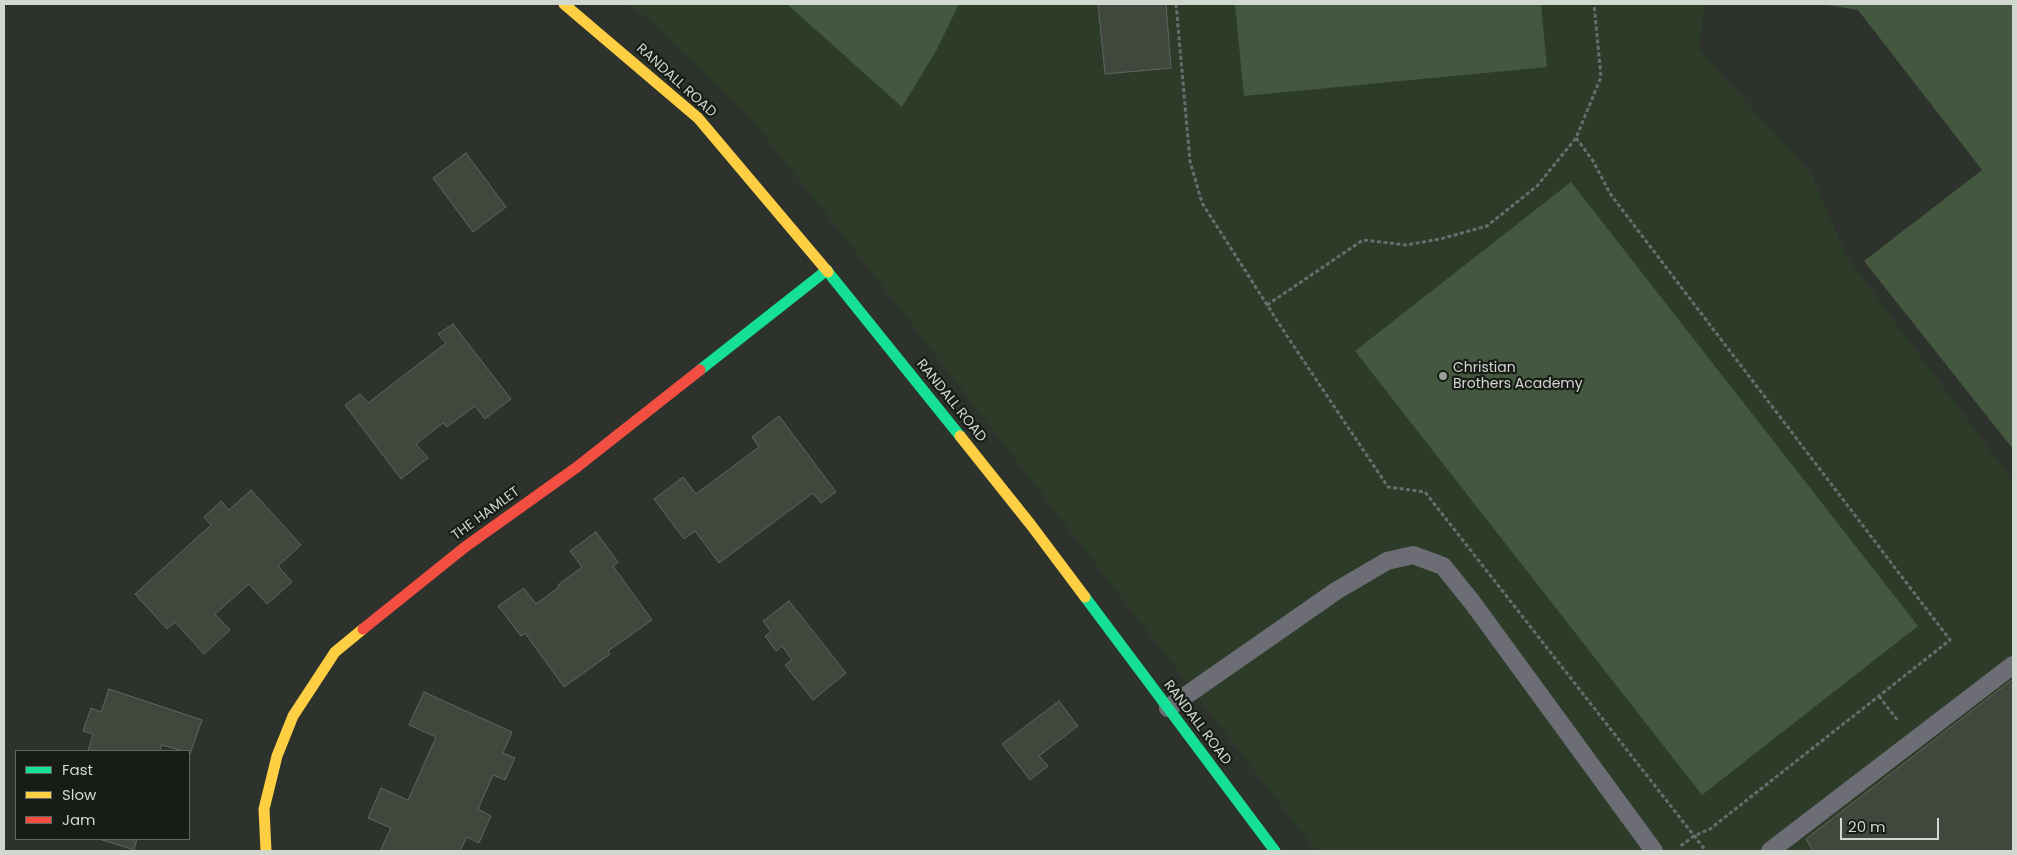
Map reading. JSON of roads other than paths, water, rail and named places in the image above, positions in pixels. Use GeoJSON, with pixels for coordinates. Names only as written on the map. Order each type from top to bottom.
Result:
{"type":"FeatureCollection","features":[{"type":"Feature","properties":{"kind":"street","name":"RANDALL ROAD"},"geometry":{"type":"LineString","coordinates":[[564,4],[698,118],[827,270],[1030,525],[1275,851]]}},
{"type":"Feature","properties":{"kind":"street","name":"THE HAMLET"},"geometry":{"type":"LineString","coordinates":[[266,851],[264,809],[277,756],[293,716],[335,652],[465,547],[577,467],[827,270]]}},
{"type":"Feature","properties":{"kind":"lane"},"geometry":{"type":"LineString","coordinates":[[1168,708],[1336,591],[1388,561],[1413,555],[1443,566],[1472,602],[1654,851]]}},
{"type":"Feature","properties":{"kind":"lane"},"geometry":{"type":"LineString","coordinates":[[1770,851],[2013,665]]}},
{"type":"Feature","properties":{"kind":"place","name":"Christian Brothers Academy"},"geometry":{"type":"Point","coordinates":[1443,376]}}]}
